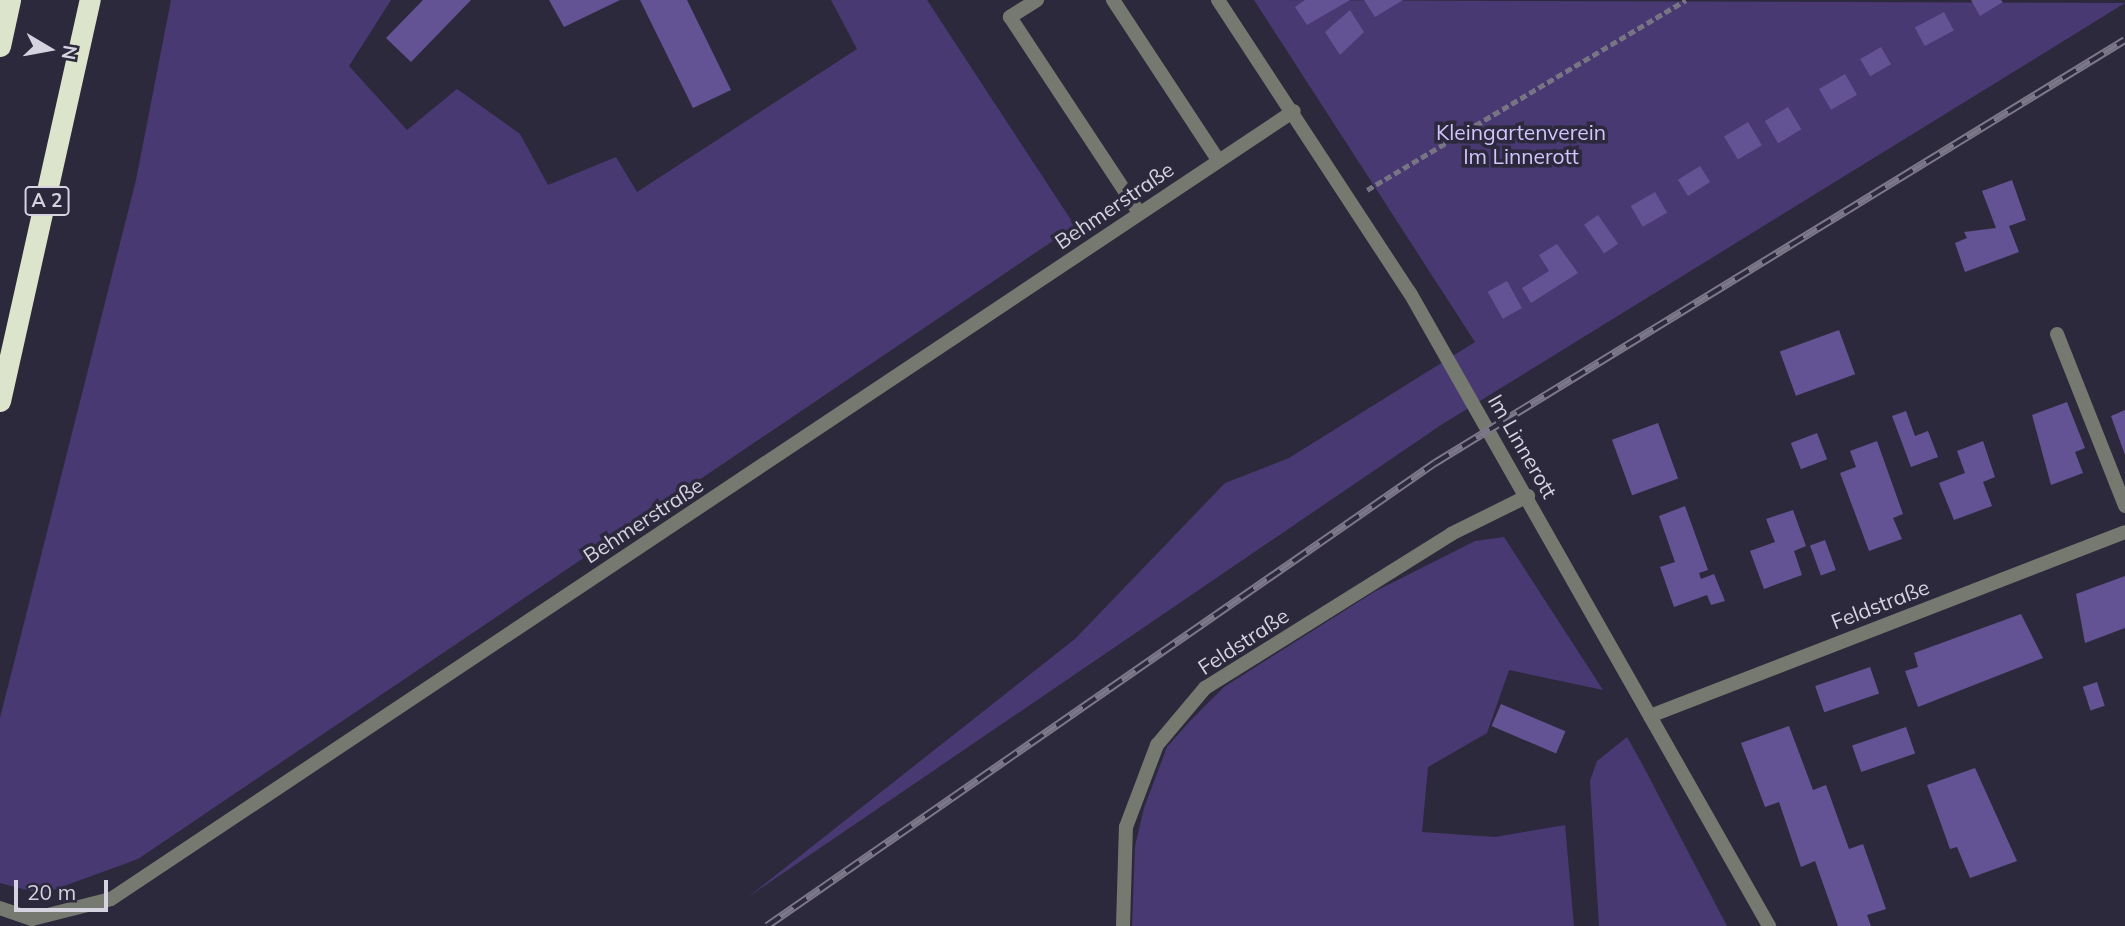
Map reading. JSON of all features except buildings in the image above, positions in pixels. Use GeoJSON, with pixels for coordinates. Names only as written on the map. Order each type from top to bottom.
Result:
{"type":"FeatureCollection","features":[{"type":"Feature","properties":{"kind":"highway"},"geometry":{"type":"LineString","coordinates":[[0,46],[10,0]]}},
{"type":"Feature","properties":{"kind":"highway","name":"A 2"},"geometry":{"type":"LineString","coordinates":[[0,401],[90,0]]}},
{"type":"Feature","properties":{"kind":"street"},"geometry":{"type":"LineString","coordinates":[[1037,0],[1010,18],[1139,213]]}},
{"type":"Feature","properties":{"kind":"street"},"geometry":{"type":"LineString","coordinates":[[1112,0],[1218,160]]}},
{"type":"Feature","properties":{"kind":"street","name":"Im Linnerott"},"geometry":{"type":"LineString","coordinates":[[1219,0],[1351,200],[1528,496],[1769,926]]}},
{"type":"Feature","properties":{"kind":"street","name":"Behmerstraße"},"geometry":{"type":"LineString","coordinates":[[0,908],[32,919],[111,899],[1294,111]]}},
{"type":"Feature","properties":{"kind":"street"},"geometry":{"type":"LineString","coordinates":[[2057,334],[2125,506]]}},
{"type":"Feature","properties":{"kind":"street","name":"Feldstraße"},"geometry":{"type":"LineString","coordinates":[[1122,926],[1126,827],[1157,745],[1205,688],[1451,534],[1528,496]]}},
{"type":"Feature","properties":{"kind":"street","name":"Feldstraße"},"geometry":{"type":"LineString","coordinates":[[1650,716],[2125,532]]}},
{"type":"Feature","properties":{"kind":"path"},"geometry":{"type":"LineString","coordinates":[[1351,200],[1686,0]]}},
{"type":"Feature","properties":{"kind":"green space"},"geometry":{"type":"Polygon","coordinates":[[[171,0],[391,0],[349,66],[407,130],[457,89],[520,134],[548,185],[616,157],[637,192],[857,49],[831,0],[927,0],[1075,226],[138,859],[42,894],[0,883],[0,718],[136,180],[171,0]]]}},
{"type":"Feature","properties":{"kind":"green space","name":"Kleingartenverein Im Linnerott"},"geometry":{"type":"Polygon","coordinates":[[[1254,0],[2125,3],[1441,425],[748,897],[1075,639],[1225,483],[1289,458],[1475,342],[1254,0]]]}},
{"type":"Feature","properties":{"kind":"green space"},"geometry":{"type":"Polygon","coordinates":[[[1504,537],[1603,690],[1509,670],[1487,733],[1428,767],[1422,832],[1495,837],[1565,825],[1574,926],[1132,926],[1135,846],[1144,808],[1167,747],[1191,720],[1224,687],[1374,592],[1475,541],[1504,537]]]}},
{"type":"Feature","properties":{"kind":"green space"},"geometry":{"type":"Polygon","coordinates":[[[1627,737],[1727,926],[1599,926],[1590,781],[1597,761],[1627,737]]]}},
{"type":"Feature","properties":{"kind":"railway"},"geometry":{"type":"LineString","coordinates":[[767,926],[1435,463],[2125,40]]}}]}
